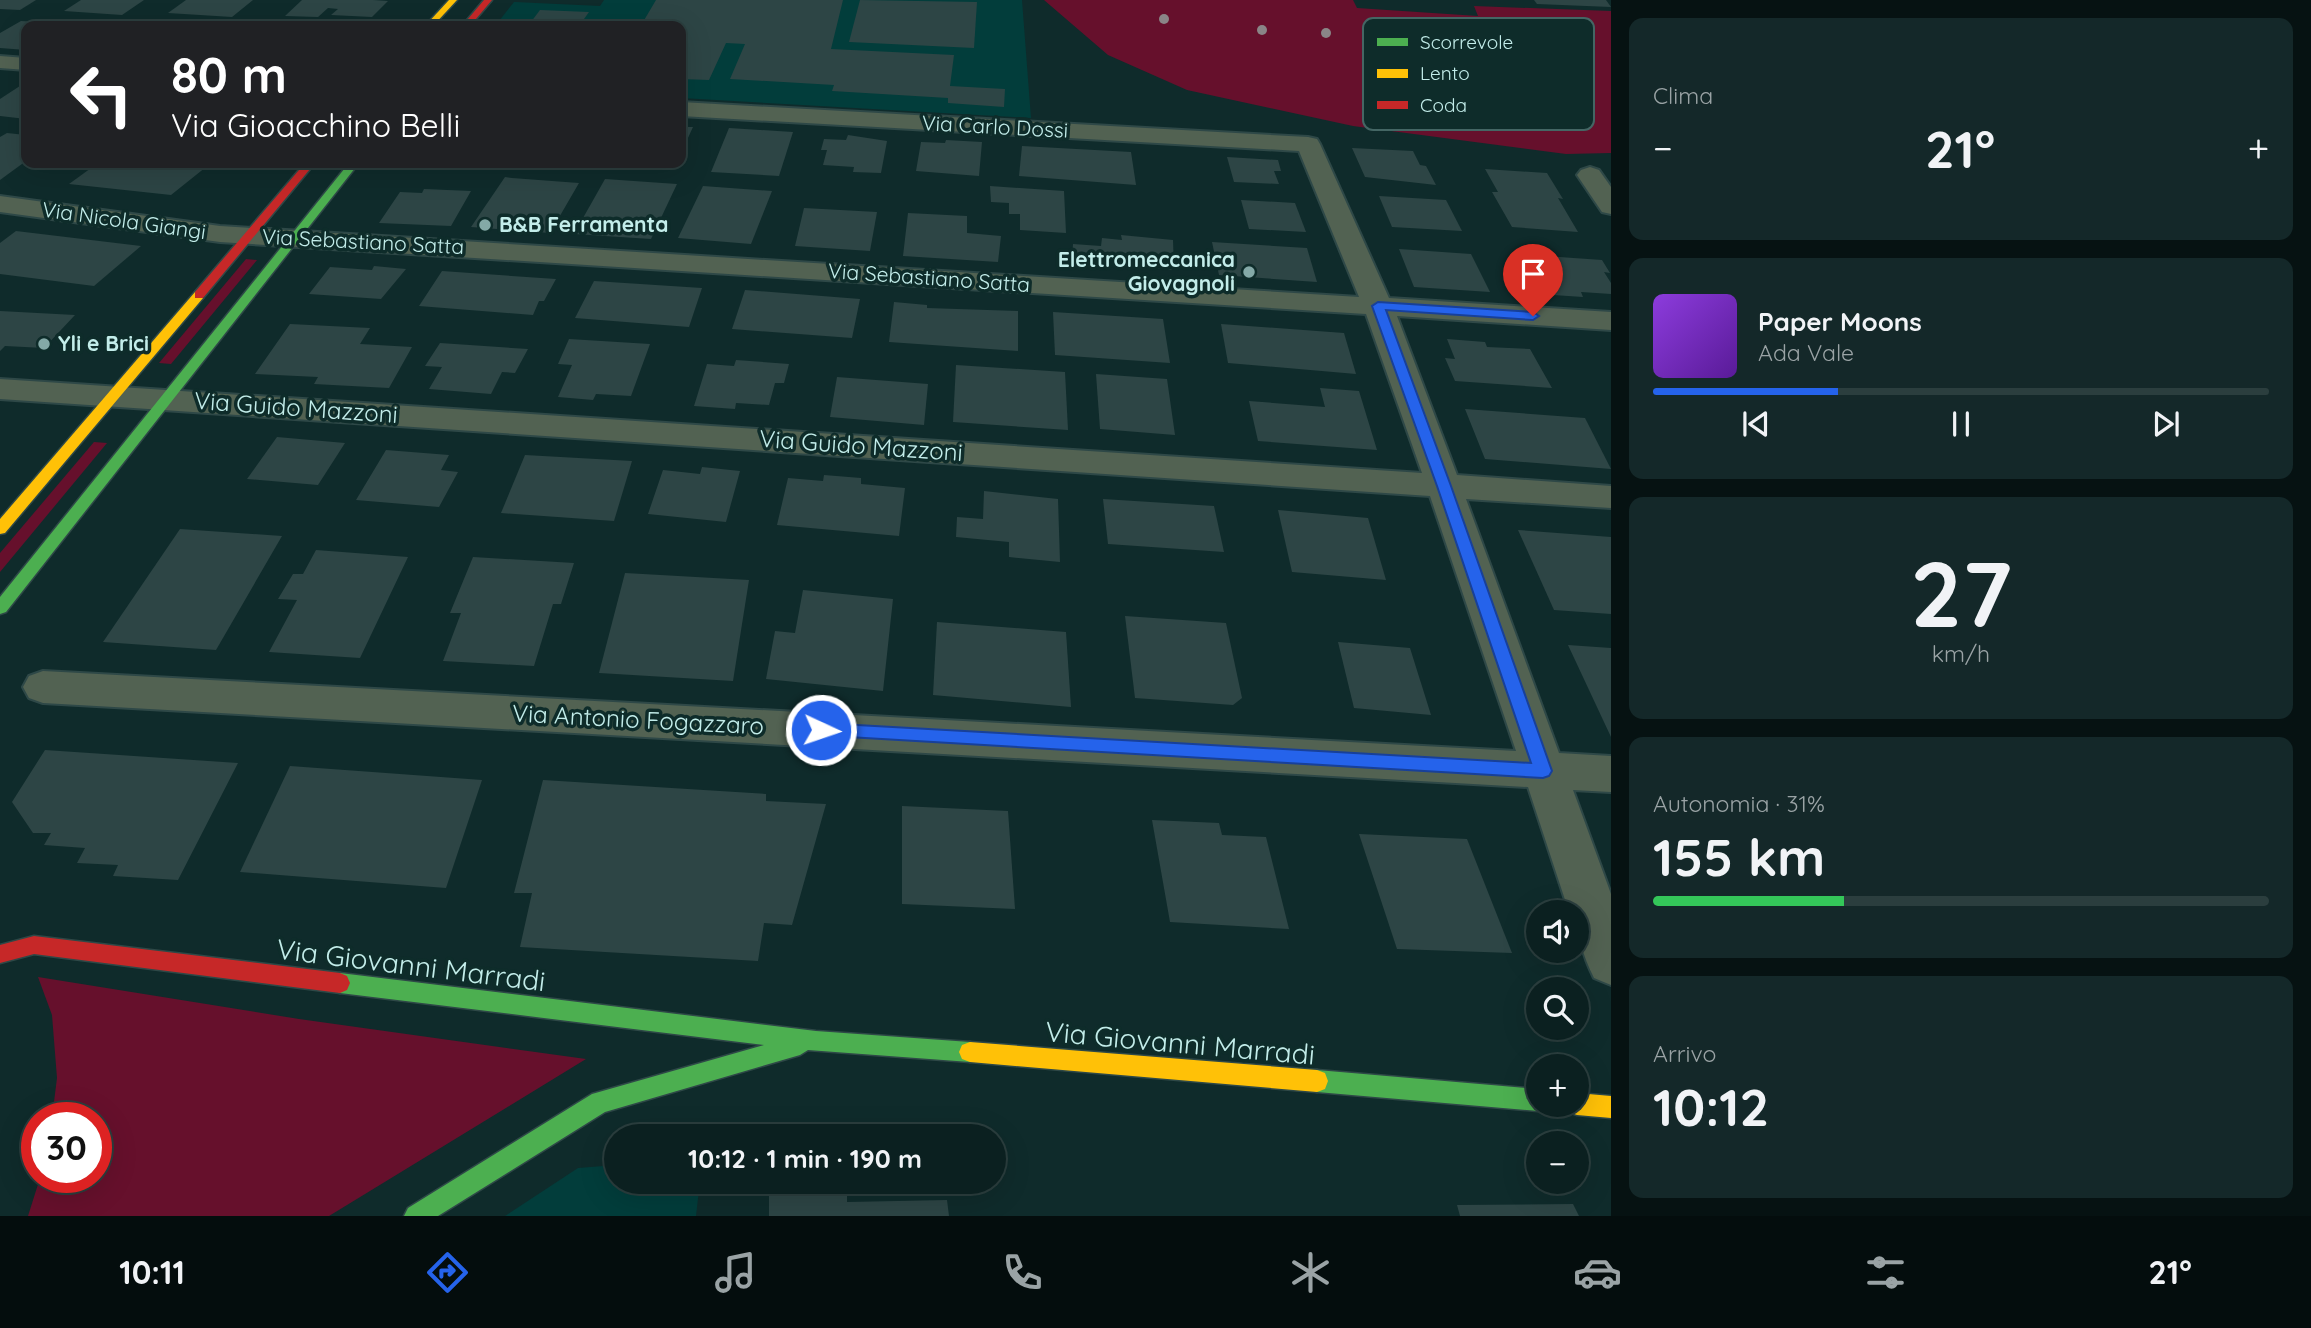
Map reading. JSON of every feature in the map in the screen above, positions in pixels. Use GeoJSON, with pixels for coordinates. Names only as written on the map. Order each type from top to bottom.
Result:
{"type":"FeatureCollection","features":[{"type":"Feature","properties":{"kind":"street"},"geometry":{"type":"LineString","coordinates":[[434,21],[453,0]]}},
{"type":"Feature","properties":{"kind":"street"},"geometry":{"type":"LineString","coordinates":[[470,21],[488,0]]}},
{"type":"Feature","properties":{"kind":"street"},"geometry":{"type":"LineString","coordinates":[[0,62],[21,64]]}},
{"type":"Feature","properties":{"kind":"street","name":"Via Carlo Dossi"},"geometry":{"type":"LineString","coordinates":[[686,109],[1308,144],[1378,306]]}},
{"type":"Feature","properties":{"kind":"street"},"geometry":{"type":"LineString","coordinates":[[0,528],[306,168]]}},
{"type":"Feature","properties":{"kind":"street"},"geometry":{"type":"LineString","coordinates":[[0,608],[350,168]]}},
{"type":"Feature","properties":{"kind":"street"},"geometry":{"type":"LineString","coordinates":[[1590,175],[1611,206]]}},
{"type":"Feature","properties":{"kind":"street","name":"Via Nicola Giangi"},"geometry":{"type":"LineString","coordinates":[[0,204],[247,235]]}},
{"type":"Feature","properties":{"kind":"street","name":"Via Sebastiano Satta"},"geometry":{"type":"LineString","coordinates":[[247,235],[1611,321]]}},
{"type":"Feature","properties":{"kind":"street"},"geometry":{"type":"LineString","coordinates":[[1378,306],[1611,962]]}},
{"type":"Feature","properties":{"kind":"street","name":"Via Guido Mazzoni"},"geometry":{"type":"LineString","coordinates":[[0,389],[1611,498]]}},
{"type":"Feature","properties":{"kind":"street","name":"Via Antonio Fogazzaro"},"geometry":{"type":"LineString","coordinates":[[43,687],[1611,774]]}},
{"type":"Feature","properties":{"kind":"street","name":"Via Giovanni Marradi"},"geometry":{"type":"LineString","coordinates":[[0,954],[34,945],[816,1041],[1037,1056],[1526,1099]]}},
{"type":"Feature","properties":{"kind":"street","name":"Via Giovanni Marradi"},"geometry":{"type":"LineString","coordinates":[[416,1216],[600,1102],[816,1041]]}},
{"type":"Feature","properties":{"kind":"street"},"geometry":{"type":"LineString","coordinates":[[1589,1105],[1611,1107]]}},
{"type":"Feature","properties":{"kind":"shaded area"},"geometry":{"type":"Polygon","coordinates":[[[604,0],[1022,0],[1031,118],[686,98],[686,21],[499,21],[514,2],[600,6],[604,0]]]}},
{"type":"Feature","properties":{"kind":"shaded area"},"geometry":{"type":"Polygon","coordinates":[[[1044,0],[1353,0],[1357,8],[1478,16],[1474,6],[1611,11],[1611,153],[1566,154],[1383,130],[1594,130],[1594,18],[1363,18],[1363,127],[1187,90],[1108,55],[1044,0]]]}},
{"type":"Feature","properties":{"kind":"shaded area"},"geometry":{"type":"Polygon","coordinates":[[[246,259],[257,260],[171,364],[159,363],[246,259]]]}},
{"type":"Feature","properties":{"kind":"shaded area"},"geometry":{"type":"Polygon","coordinates":[[[94,442],[107,443],[0,572],[0,553],[94,442]]]}},
{"type":"Feature","properties":{"kind":"shaded area"},"geometry":{"type":"Polygon","coordinates":[[[38,977],[299,1019],[586,1059],[329,1216],[28,1216],[35,1193],[112,1193],[112,1102],[54,1102],[57,1078],[52,1015],[38,977]]]}},
{"type":"Feature","properties":{"kind":"shaded area"},"geometry":{"type":"Polygon","coordinates":[[[604,1166],[604,1194],[699,1194],[696,1216],[505,1216],[578,1168],[604,1166]]]}},
{"type":"Feature","properties":{"kind":"building"},"geometry":{"type":"Polygon","coordinates":[[[0,0],[36,0],[20,10],[0,9],[0,0]]]}},
{"type":"Feature","properties":{"kind":"building"},"geometry":{"type":"Polygon","coordinates":[[[81,0],[144,0],[122,15],[64,11],[81,0]]]}},
{"type":"Feature","properties":{"kind":"building"},"geometry":{"type":"Polygon","coordinates":[[[186,0],[253,0],[232,17],[168,13],[186,0]]]}},
{"type":"Feature","properties":{"kind":"building"},"geometry":{"type":"Polygon","coordinates":[[[302,0],[388,1],[372,17],[331,15],[338,9],[328,8],[318,17],[285,16],[302,0]]]}},
{"type":"Feature","properties":{"kind":"building"},"geometry":{"type":"Polygon","coordinates":[[[656,0],[843,0],[831,49],[954,55],[950,86],[1005,89],[1004,107],[948,103],[948,98],[832,91],[834,85],[730,79],[745,44],[726,43],[709,80],[686,79],[686,21],[644,21],[656,0]]]}},
{"type":"Feature","properties":{"kind":"building"},"geometry":{"type":"Polygon","coordinates":[[[860,0],[977,2],[974,48],[849,42],[860,0]]]}},
{"type":"Feature","properties":{"kind":"building"},"geometry":{"type":"Polygon","coordinates":[[[1534,0],[1606,0],[1611,7],[1537,4],[1534,0]]]}},
{"type":"Feature","properties":{"kind":"building"},"geometry":{"type":"Polygon","coordinates":[[[540,10],[589,12],[583,21],[532,21],[540,10]]]}},
{"type":"Feature","properties":{"kind":"building"},"geometry":{"type":"Polygon","coordinates":[[[21,21],[21,50],[0,48],[0,33],[21,21]]]}},
{"type":"Feature","properties":{"kind":"building"},"geometry":{"type":"Polygon","coordinates":[[[21,85],[21,118],[0,116],[0,99],[21,85]]]}},
{"type":"Feature","properties":{"kind":"building"},"geometry":{"type":"Polygon","coordinates":[[[686,127],[693,127],[686,142],[686,127]]]}},
{"type":"Feature","properties":{"kind":"building"},"geometry":{"type":"Polygon","coordinates":[[[729,128],[793,132],[779,176],[711,172],[729,128]]]}},
{"type":"Feature","properties":{"kind":"building"},"geometry":{"type":"Polygon","coordinates":[[[7,133],[21,134],[21,165],[0,180],[0,137],[7,133]]]}},
{"type":"Feature","properties":{"kind":"building"},"geometry":{"type":"Polygon","coordinates":[[[848,135],[887,141],[881,173],[853,172],[854,167],[823,165],[827,150],[821,150],[824,139],[846,140],[848,135]]]}},
{"type":"Feature","properties":{"kind":"building"},"geometry":{"type":"Polygon","coordinates":[[[946,140],[982,142],[979,176],[916,171],[921,142],[945,143],[946,140]]]}},
{"type":"Feature","properties":{"kind":"building"},"geometry":{"type":"Polygon","coordinates":[[[1022,146],[1131,152],[1136,185],[1019,176],[1022,146]]]}},
{"type":"Feature","properties":{"kind":"building"},"geometry":{"type":"Polygon","coordinates":[[[1352,148],[1413,151],[1420,165],[1426,166],[1436,185],[1365,177],[1352,148]]]}},
{"type":"Feature","properties":{"kind":"building"},"geometry":{"type":"Polygon","coordinates":[[[1227,157],[1278,160],[1281,171],[1274,171],[1279,184],[1234,182],[1227,157]]]}},
{"type":"Feature","properties":{"kind":"building"},"geometry":{"type":"Polygon","coordinates":[[[91,168],[205,168],[171,195],[69,184],[91,168]]]}},
{"type":"Feature","properties":{"kind":"building"},"geometry":{"type":"Polygon","coordinates":[[[1485,169],[1547,173],[1578,232],[1512,227],[1492,192],[1498,192],[1485,169]]]}},
{"type":"Feature","properties":{"kind":"building"},"geometry":{"type":"Polygon","coordinates":[[[505,177],[579,183],[550,233],[471,227],[505,177]]]}},
{"type":"Feature","properties":{"kind":"building"},"geometry":{"type":"Polygon","coordinates":[[[605,179],[677,184],[651,239],[574,234],[605,179]]]}},
{"type":"Feature","properties":{"kind":"building"},"geometry":{"type":"Polygon","coordinates":[[[703,186],[772,191],[751,244],[678,238],[703,186]]]}},
{"type":"Feature","properties":{"kind":"building"},"geometry":{"type":"Polygon","coordinates":[[[990,186],[1064,191],[1066,233],[1020,230],[1020,214],[1009,214],[1009,203],[991,202],[990,186]]]}},
{"type":"Feature","properties":{"kind":"building"},"geometry":{"type":"Polygon","coordinates":[[[424,189],[471,191],[451,226],[379,223],[400,192],[422,193],[424,189]]]}},
{"type":"Feature","properties":{"kind":"building"},"geometry":{"type":"Polygon","coordinates":[[[1379,196],[1446,200],[1462,231],[1392,227],[1379,196]]]}},
{"type":"Feature","properties":{"kind":"building"},"geometry":{"type":"Polygon","coordinates":[[[1241,200],[1295,203],[1306,232],[1249,229],[1241,200]]]}},
{"type":"Feature","properties":{"kind":"building"},"geometry":{"type":"Polygon","coordinates":[[[804,208],[877,212],[870,251],[795,246],[804,208]]]}},
{"type":"Feature","properties":{"kind":"building"},"geometry":{"type":"Polygon","coordinates":[[[908,213],[967,216],[967,233],[1001,236],[998,262],[903,256],[908,213]]]}},
{"type":"Feature","properties":{"kind":"building"},"geometry":{"type":"Polygon","coordinates":[[[16,231],[141,246],[94,286],[0,274],[0,243],[16,231]]]}},
{"type":"Feature","properties":{"kind":"building"},"geometry":{"type":"Polygon","coordinates":[[[1121,235],[1173,240],[1174,270],[1072,260],[1073,244],[1101,246],[1102,238],[1122,240],[1121,235]]]}},
{"type":"Feature","properties":{"kind":"building"},"geometry":{"type":"Polygon","coordinates":[[[1212,242],[1307,248],[1317,282],[1219,275],[1212,242]]]}},
{"type":"Feature","properties":{"kind":"building"},"geometry":{"type":"Polygon","coordinates":[[[1399,249],[1471,254],[1490,292],[1414,287],[1399,249]]]}},
{"type":"Feature","properties":{"kind":"building"},"geometry":{"type":"Polygon","coordinates":[[[1531,255],[1602,260],[1610,273],[1604,272],[1611,283],[1611,294],[1581,292],[1583,297],[1553,295],[1531,255]]]}},
{"type":"Feature","properties":{"kind":"building"},"geometry":{"type":"Polygon","coordinates":[[[374,266],[406,269],[381,299],[309,294],[330,267],[372,270],[374,266]]]}},
{"type":"Feature","properties":{"kind":"building"},"geometry":{"type":"Polygon","coordinates":[[[442,271],[556,279],[544,301],[539,301],[533,315],[419,306],[442,271]]]}},
{"type":"Feature","properties":{"kind":"building"},"geometry":{"type":"Polygon","coordinates":[[[594,281],[702,288],[689,327],[575,318],[594,281]]]}},
{"type":"Feature","properties":{"kind":"building"},"geometry":{"type":"Polygon","coordinates":[[[745,290],[860,299],[852,338],[732,329],[745,290]]]}},
{"type":"Feature","properties":{"kind":"building"},"geometry":{"type":"Polygon","coordinates":[[[894,302],[927,305],[927,308],[1018,311],[1018,351],[889,342],[894,302]]]}},
{"type":"Feature","properties":{"kind":"building"},"geometry":{"type":"Polygon","coordinates":[[[0,311],[75,315],[44,348],[5,346],[0,351],[0,311]]]}},
{"type":"Feature","properties":{"kind":"building"},"geometry":{"type":"Polygon","coordinates":[[[1053,312],[1163,319],[1170,363],[1055,355],[1053,312]]]}},
{"type":"Feature","properties":{"kind":"building"},"geometry":{"type":"Polygon","coordinates":[[[290,324],[370,328],[360,344],[412,347],[389,388],[314,384],[318,377],[255,374],[290,324]]]}},
{"type":"Feature","properties":{"kind":"building"},"geometry":{"type":"Polygon","coordinates":[[[1221,324],[1344,333],[1356,374],[1228,363],[1221,324]]]}},
{"type":"Feature","properties":{"kind":"building"},"geometry":{"type":"Polygon","coordinates":[[[569,339],[650,344],[631,396],[596,394],[593,400],[558,397],[572,365],[558,364],[569,339]]]}},
{"type":"Feature","properties":{"kind":"building"},"geometry":{"type":"Polygon","coordinates":[[[1447,339],[1485,342],[1487,347],[1530,349],[1552,388],[1455,381],[1445,358],[1455,359],[1447,339]]]}},
{"type":"Feature","properties":{"kind":"building"},"geometry":{"type":"Polygon","coordinates":[[[440,343],[528,349],[515,373],[502,372],[491,394],[429,389],[442,367],[425,366],[440,343]]]}},
{"type":"Feature","properties":{"kind":"building"},"geometry":{"type":"Polygon","coordinates":[[[736,360],[789,364],[784,383],[775,383],[769,405],[736,403],[735,409],[694,406],[707,364],[734,366],[736,360]]]}},
{"type":"Feature","properties":{"kind":"building"},"geometry":{"type":"Polygon","coordinates":[[[956,365],[1065,372],[1068,430],[953,422],[956,365]]]}},
{"type":"Feature","properties":{"kind":"building"},"geometry":{"type":"Polygon","coordinates":[[[1096,374],[1167,379],[1175,435],[1100,429],[1096,374]]]}},
{"type":"Feature","properties":{"kind":"building"},"geometry":{"type":"Polygon","coordinates":[[[837,377],[928,384],[924,425],[830,417],[837,377]]]}},
{"type":"Feature","properties":{"kind":"building"},"geometry":{"type":"Polygon","coordinates":[[[1320,388],[1359,391],[1377,450],[1258,441],[1249,401],[1325,407],[1320,388]]]}},
{"type":"Feature","properties":{"kind":"building"},"geometry":{"type":"Polygon","coordinates":[[[1465,409],[1585,418],[1611,469],[1485,459],[1465,409]]]}},
{"type":"Feature","properties":{"kind":"building"},"geometry":{"type":"Polygon","coordinates":[[[277,437],[345,443],[318,485],[247,479],[277,437]]]}},
{"type":"Feature","properties":{"kind":"building"},"geometry":{"type":"Polygon","coordinates":[[[386,450],[449,455],[441,470],[458,472],[439,507],[356,500],[386,450]]]}},
{"type":"Feature","properties":{"kind":"building"},"geometry":{"type":"Polygon","coordinates":[[[525,455],[632,461],[614,521],[501,513],[525,455]]]}},
{"type":"Feature","properties":{"kind":"building"},"geometry":{"type":"Polygon","coordinates":[[[702,467],[740,471],[726,522],[648,514],[663,470],[700,474],[702,467]]]}},
{"type":"Feature","properties":{"kind":"building"},"geometry":{"type":"Polygon","coordinates":[[[824,475],[861,478],[861,484],[905,488],[899,536],[777,525],[788,478],[823,481],[824,475]]]}},
{"type":"Feature","properties":{"kind":"building"},"geometry":{"type":"Polygon","coordinates":[[[984,491],[1058,499],[1060,562],[1009,557],[1009,542],[956,537],[957,517],[983,519],[984,491]]]}},
{"type":"Feature","properties":{"kind":"building"},"geometry":{"type":"Polygon","coordinates":[[[1103,499],[1214,506],[1224,552],[1108,544],[1103,499]]]}},
{"type":"Feature","properties":{"kind":"building"},"geometry":{"type":"Polygon","coordinates":[[[1278,510],[1368,518],[1386,580],[1292,572],[1278,510]]]}},
{"type":"Feature","properties":{"kind":"building"},"geometry":{"type":"Polygon","coordinates":[[[180,529],[282,536],[216,650],[103,642],[180,529]]]}},
{"type":"Feature","properties":{"kind":"building"},"geometry":{"type":"Polygon","coordinates":[[[1518,530],[1611,537],[1611,614],[1554,610],[1518,530]]]}},
{"type":"Feature","properties":{"kind":"building"},"geometry":{"type":"Polygon","coordinates":[[[316,550],[408,557],[360,658],[269,652],[297,600],[278,599],[293,574],[303,574],[316,550]]]}},
{"type":"Feature","properties":{"kind":"building"},"geometry":{"type":"Polygon","coordinates":[[[473,557],[574,563],[561,604],[553,604],[534,666],[443,661],[461,613],[450,613],[473,557]]]}},
{"type":"Feature","properties":{"kind":"building"},"geometry":{"type":"Polygon","coordinates":[[[625,573],[749,580],[733,681],[599,673],[625,573]]]}},
{"type":"Feature","properties":{"kind":"building"},"geometry":{"type":"Polygon","coordinates":[[[803,590],[893,599],[883,691],[766,679],[775,631],[795,633],[803,590]]]}},
{"type":"Feature","properties":{"kind":"building"},"geometry":{"type":"Polygon","coordinates":[[[1125,616],[1226,623],[1242,698],[1233,705],[1135,698],[1125,616]]]}},
{"type":"Feature","properties":{"kind":"building"},"geometry":{"type":"Polygon","coordinates":[[[937,622],[1066,632],[1071,707],[933,695],[937,622]]]}},
{"type":"Feature","properties":{"kind":"building"},"geometry":{"type":"Polygon","coordinates":[[[1338,642],[1410,648],[1431,715],[1354,708],[1338,642]]]}},
{"type":"Feature","properties":{"kind":"building"},"geometry":{"type":"Polygon","coordinates":[[[1568,645],[1611,648],[1611,737],[1568,645]]]}},
{"type":"Feature","properties":{"kind":"building"},"geometry":{"type":"Polygon","coordinates":[[[45,750],[238,763],[178,880],[113,876],[118,865],[77,863],[85,848],[44,845],[51,833],[33,833],[12,802],[45,750]]]}},
{"type":"Feature","properties":{"kind":"building"},"geometry":{"type":"Polygon","coordinates":[[[290,766],[482,780],[446,888],[240,872],[290,766]]]}},
{"type":"Feature","properties":{"kind":"building"},"geometry":{"type":"Polygon","coordinates":[[[543,780],[766,794],[766,801],[826,804],[792,925],[764,923],[758,961],[520,947],[532,893],[514,893],[543,780]]]}},
{"type":"Feature","properties":{"kind":"building"},"geometry":{"type":"Polygon","coordinates":[[[902,806],[1008,811],[1015,909],[902,904],[902,806]]]}},
{"type":"Feature","properties":{"kind":"building"},"geometry":{"type":"Polygon","coordinates":[[[1152,820],[1219,823],[1222,835],[1266,837],[1289,929],[1170,922],[1152,820]]]}},
{"type":"Feature","properties":{"kind":"building"},"geometry":{"type":"Polygon","coordinates":[[[1359,834],[1467,839],[1512,953],[1397,949],[1359,834]]]}},
{"type":"Feature","properties":{"kind":"building"},"geometry":{"type":"Polygon","coordinates":[[[769,1194],[847,1194],[847,1202],[947,1200],[949,1216],[769,1216],[769,1194]]]}},
{"type":"Feature","properties":{"kind":"building"},"geometry":{"type":"Polygon","coordinates":[[[1573,1204],[1579,1216],[1460,1216],[1457,1205],[1573,1204]]]}},
{"type":"Feature","properties":{"kind":"traffic: fast"},"geometry":{"type":"LineString","coordinates":[[0,608],[350,168]]}},
{"type":"Feature","properties":{"kind":"traffic: fast"},"geometry":{"type":"LineString","coordinates":[[340,983],[816,1041],[970,1052]]}},
{"type":"Feature","properties":{"kind":"traffic: fast"},"geometry":{"type":"LineString","coordinates":[[416,1216],[600,1102],[800,1045]]}},
{"type":"Feature","properties":{"kind":"traffic: fast"},"geometry":{"type":"LineString","coordinates":[[1317,1081],[1526,1099]]}},
{"type":"Feature","properties":{"kind":"traffic: slow"},"geometry":{"type":"LineString","coordinates":[[434,21],[453,0]]}},
{"type":"Feature","properties":{"kind":"traffic: slow"},"geometry":{"type":"LineString","coordinates":[[0,529],[199,295]]}},
{"type":"Feature","properties":{"kind":"traffic: slow"},"geometry":{"type":"LineString","coordinates":[[970,1052],[1317,1081]]}},
{"type":"Feature","properties":{"kind":"traffic: slow"},"geometry":{"type":"LineString","coordinates":[[1589,1105],[1611,1107]]}},
{"type":"Feature","properties":{"kind":"traffic: jam"},"geometry":{"type":"LineString","coordinates":[[470,21],[488,0]]}},
{"type":"Feature","properties":{"kind":"traffic: jam"},"geometry":{"type":"LineString","coordinates":[[199,295],[306,168]]}},
{"type":"Feature","properties":{"kind":"traffic: jam"},"geometry":{"type":"LineString","coordinates":[[0,954],[34,945],[340,983]]}},
{"type":"Feature","properties":{"kind":"place","name":"B&B Ferramenta"},"geometry":{"type":"Point","coordinates":[485,225]}},
{"type":"Feature","properties":{"kind":"place","name":"Elettromeccanica Giovagnoli"},"geometry":{"type":"Point","coordinates":[1249,272]}},
{"type":"Feature","properties":{"kind":"place","name":"Yli e Brici"},"geometry":{"type":"Point","coordinates":[44,344]}},
{"type":"Feature","properties":{"kind":"route"},"geometry":{"type":"LineString","coordinates":[[821,730],[1543,771],[1378,306],[1533,316]]}}]}
